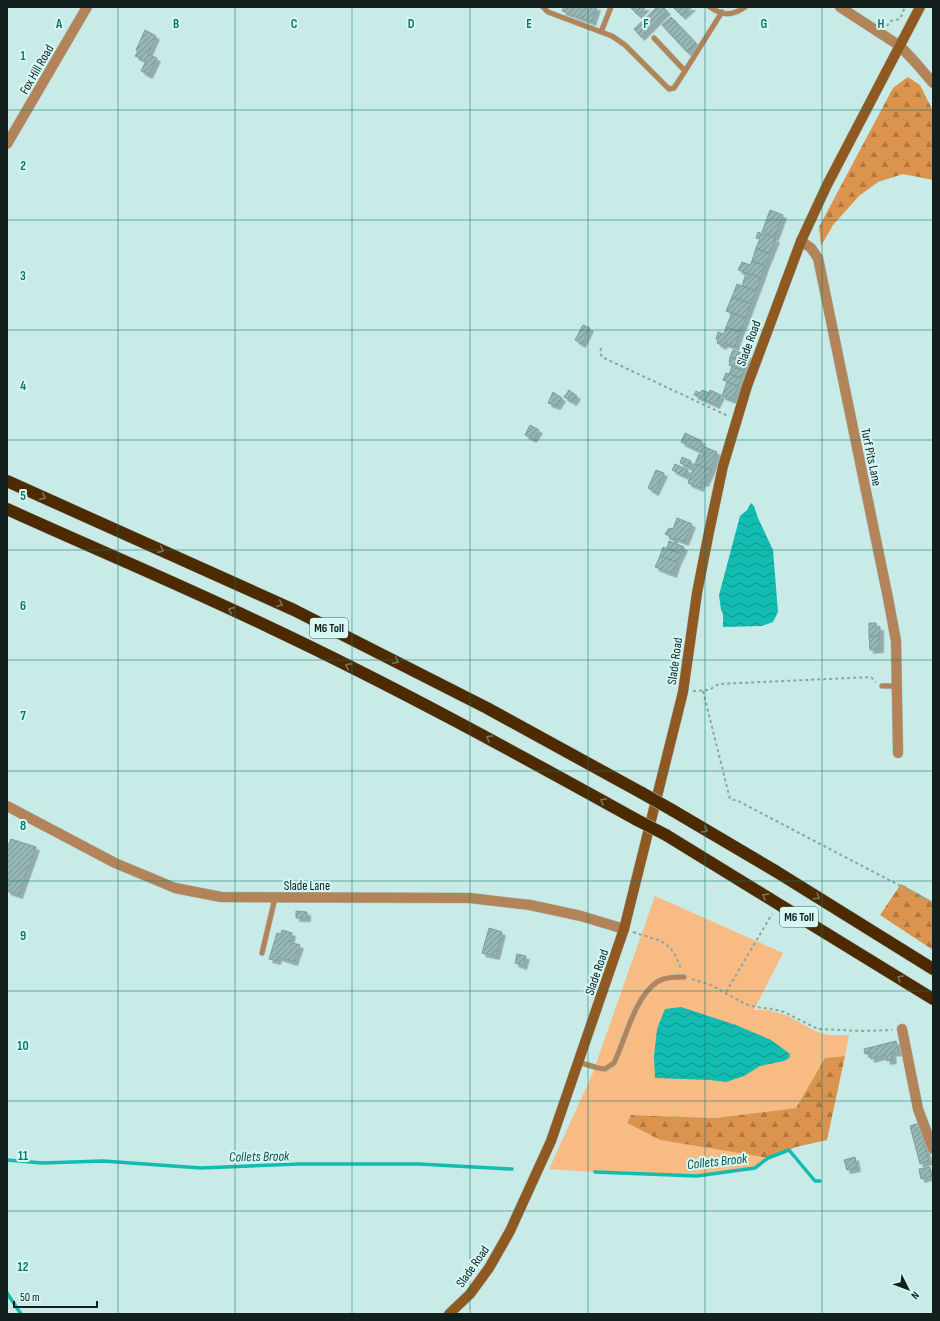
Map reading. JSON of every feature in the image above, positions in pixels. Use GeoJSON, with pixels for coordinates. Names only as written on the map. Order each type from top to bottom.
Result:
{"type":"FeatureCollection","features":[{"type":"Feature","properties":{"kind":"highway","name":"M6 Toll"},"geometry":{"type":"LineString","coordinates":[[7,481],[294,610],[487,708],[672,810],[777,872],[933,969]]}},
{"type":"Feature","properties":{"kind":"highway","name":"M6 Toll"},"geometry":{"type":"LineString","coordinates":[[7,509],[270,627],[370,676],[481,734],[666,835],[933,999]]}},
{"type":"Feature","properties":{"kind":"main road","name":"Slade Road"},"geometry":{"type":"LineString","coordinates":[[449,1314],[470,1294],[489,1268],[510,1231],[551,1141],[624,929],[683,692],[697,593],[708,532],[723,466],[756,357],[802,241],[827,185],[920,7]]}},
{"type":"Feature","properties":{"kind":"street","name":"Fox Hill Road"},"geometry":{"type":"LineString","coordinates":[[7,144],[87,7]]}},
{"type":"Feature","properties":{"kind":"street"},"geometry":{"type":"LineString","coordinates":[[840,7],[900,46],[916,62],[933,83]]}},
{"type":"Feature","properties":{"kind":"street","name":"Turf Pits Lane"},"geometry":{"type":"LineString","coordinates":[[802,241],[811,248],[818,258],[888,598],[896,642],[898,753]]}},
{"type":"Feature","properties":{"kind":"street","name":"Slade Lane"},"geometry":{"type":"LineString","coordinates":[[7,806],[115,863],[175,888],[221,897],[470,898],[530,905],[581,916],[624,929]]}},
{"type":"Feature","properties":{"kind":"street"},"geometry":{"type":"LineString","coordinates":[[902,1030],[918,1108],[933,1149]]}},
{"type":"Feature","properties":{"kind":"lane"},"geometry":{"type":"LineString","coordinates":[[543,7],[548,12],[612,36],[625,45],[669,89],[674,88],[722,12]]}},
{"type":"Feature","properties":{"kind":"lane"},"geometry":{"type":"LineString","coordinates":[[601,32],[611,7]]}},
{"type":"Feature","properties":{"kind":"lane"},"geometry":{"type":"LineString","coordinates":[[710,7],[727,15],[738,12],[745,7]]}},
{"type":"Feature","properties":{"kind":"lane"},"geometry":{"type":"LineString","coordinates":[[654,38],[685,71]]}},
{"type":"Feature","properties":{"kind":"lane"},"geometry":{"type":"LineString","coordinates":[[882,686],[897,686]]}},
{"type":"Feature","properties":{"kind":"lane"},"geometry":{"type":"LineString","coordinates":[[262,952],[275,898]]}},
{"type":"Feature","properties":{"kind":"lane"},"geometry":{"type":"LineString","coordinates":[[578,1062],[605,1069],[614,1063],[639,1000],[658,982],[670,977],[684,977]]}},
{"type":"Feature","properties":{"kind":"path"},"geometry":{"type":"LineString","coordinates":[[882,34],[890,20],[900,19],[905,7]]}},
{"type":"Feature","properties":{"kind":"path"},"geometry":{"type":"LineString","coordinates":[[601,348],[600,353],[602,357],[736,420]]}},
{"type":"Feature","properties":{"kind":"path"},"geometry":{"type":"LineString","coordinates":[[683,692],[709,690],[719,684],[871,677],[882,686]]}},
{"type":"Feature","properties":{"kind":"path"},"geometry":{"type":"LineString","coordinates":[[703,691],[730,799],[745,805],[933,904]]}},
{"type":"Feature","properties":{"kind":"path"},"geometry":{"type":"LineString","coordinates":[[726,992],[767,922]]}},
{"type":"Feature","properties":{"kind":"path"},"geometry":{"type":"LineString","coordinates":[[624,929],[665,942],[674,951],[684,977],[699,981],[726,992],[751,1005],[784,1012],[818,1029],[862,1031],[902,1030]]}},
{"type":"Feature","properties":{"kind":"shaded area"},"geometry":{"type":"Polygon","coordinates":[[[655,896],[783,953],[754,1010],[769,1010],[788,1016],[815,1031],[828,1035],[849,1035],[845,1056],[825,1058],[796,1108],[715,1118],[631,1115],[627,1123],[660,1140],[768,1158],[755,1168],[697,1176],[621,1174],[549,1169],[592,1075],[655,896]]]}},
{"type":"Feature","properties":{"kind":"green space"},"geometry":{"type":"Polygon","coordinates":[[[908,77],[920,85],[933,111],[933,180],[903,174],[878,182],[859,196],[833,225],[821,246],[819,227],[893,88],[908,77]]]}},
{"type":"Feature","properties":{"kind":"green space"},"geometry":{"type":"Polygon","coordinates":[[[901,884],[933,902],[933,950],[880,915],[901,884]]]}},
{"type":"Feature","properties":{"kind":"green space"},"geometry":{"type":"Polygon","coordinates":[[[845,1056],[827,1140],[796,1147],[768,1158],[660,1140],[627,1123],[631,1115],[715,1118],[796,1108],[825,1058],[845,1056]]]}},
{"type":"Feature","properties":{"kind":"water"},"geometry":{"type":"Polygon","coordinates":[[[751,503],[754,506],[773,550],[778,612],[773,622],[762,626],[723,627],[723,614],[719,595],[740,516],[747,510],[751,503]]]}},
{"type":"Feature","properties":{"kind":"water"},"geometry":{"type":"Polygon","coordinates":[[[681,1007],[736,1025],[771,1040],[790,1054],[789,1058],[784,1061],[760,1066],[744,1076],[726,1082],[655,1078],[654,1056],[657,1029],[665,1009],[681,1007]]]}},
{"type":"Feature","properties":{"kind":"building"},"geometry":{"type":"Polygon","coordinates":[[[564,7],[597,7],[592,22],[562,11],[564,7]]]}},
{"type":"Feature","properties":{"kind":"building"},"geometry":{"type":"Polygon","coordinates":[[[646,7],[638,15],[631,8],[646,7]]]}},
{"type":"Feature","properties":{"kind":"building"},"geometry":{"type":"Polygon","coordinates":[[[657,7],[663,7],[667,11],[641,37],[634,29],[657,7]]]}},
{"type":"Feature","properties":{"kind":"building"},"geometry":{"type":"Polygon","coordinates":[[[673,7],[692,7],[682,16],[673,7]]]}},
{"type":"Feature","properties":{"kind":"building"},"geometry":{"type":"Polygon","coordinates":[[[671,17],[696,43],[687,52],[662,25],[671,17]]]}},
{"type":"Feature","properties":{"kind":"building"},"geometry":{"type":"Polygon","coordinates":[[[145,30],[156,36],[148,54],[157,58],[149,75],[141,71],[146,61],[135,56],[138,51],[136,50],[145,30]]]}},
{"type":"Feature","properties":{"kind":"building"},"geometry":{"type":"Polygon","coordinates":[[[770,210],[783,215],[775,237],[762,232],[770,210]]]}},
{"type":"Feature","properties":{"kind":"building"},"geometry":{"type":"Polygon","coordinates":[[[758,232],[776,239],[770,254],[756,248],[760,239],[756,238],[758,232]]]}},
{"type":"Feature","properties":{"kind":"building"},"geometry":{"type":"Polygon","coordinates":[[[756,248],[770,254],[765,266],[752,261],[756,248]]]}},
{"type":"Feature","properties":{"kind":"building"},"geometry":{"type":"Polygon","coordinates":[[[752,261],[765,266],[761,278],[738,270],[742,262],[750,265],[752,261]]]}},
{"type":"Feature","properties":{"kind":"building"},"geometry":{"type":"Polygon","coordinates":[[[746,273],[761,278],[756,291],[742,286],[746,273]]]}},
{"type":"Feature","properties":{"kind":"building"},"geometry":{"type":"Polygon","coordinates":[[[737,284],[756,291],[751,304],[732,297],[737,284]]]}},
{"type":"Feature","properties":{"kind":"building"},"geometry":{"type":"Polygon","coordinates":[[[732,297],[751,304],[746,318],[726,311],[732,297]]]}},
{"type":"Feature","properties":{"kind":"building"},"geometry":{"type":"Polygon","coordinates":[[[732,313],[746,318],[740,332],[726,327],[732,313]]]}},
{"type":"Feature","properties":{"kind":"building"},"geometry":{"type":"Polygon","coordinates":[[[583,325],[590,328],[582,344],[575,340],[583,325]]]}},
{"type":"Feature","properties":{"kind":"building"},"geometry":{"type":"Polygon","coordinates":[[[726,327],[740,332],[735,347],[724,343],[723,346],[717,343],[718,340],[716,339],[718,332],[724,334],[726,327]]]}},
{"type":"Feature","properties":{"kind":"building"},"geometry":{"type":"Polygon","coordinates":[[[733,350],[750,356],[747,363],[730,357],[733,350]]]}},
{"type":"Feature","properties":{"kind":"building"},"geometry":{"type":"Polygon","coordinates":[[[730,357],[747,363],[744,371],[729,365],[730,357]]]}},
{"type":"Feature","properties":{"kind":"building"},"geometry":{"type":"Polygon","coordinates":[[[732,366],[744,371],[741,378],[729,374],[732,366]]]}},
{"type":"Feature","properties":{"kind":"building"},"geometry":{"type":"Polygon","coordinates":[[[726,373],[741,378],[738,386],[723,380],[726,373]]]}},
{"type":"Feature","properties":{"kind":"building"},"geometry":{"type":"Polygon","coordinates":[[[727,382],[738,386],[733,400],[722,396],[727,382]]]}},
{"type":"Feature","properties":{"kind":"building"},"geometry":{"type":"Polygon","coordinates":[[[569,390],[577,396],[573,402],[564,397],[569,390]]]}},
{"type":"Feature","properties":{"kind":"building"},"geometry":{"type":"Polygon","coordinates":[[[702,390],[709,393],[705,400],[694,395],[696,391],[700,393],[702,390]]]}},
{"type":"Feature","properties":{"kind":"building"},"geometry":{"type":"Polygon","coordinates":[[[710,390],[721,395],[716,405],[705,400],[710,390]]]}},
{"type":"Feature","properties":{"kind":"building"},"geometry":{"type":"Polygon","coordinates":[[[553,392],[562,398],[557,406],[548,403],[553,392]]]}},
{"type":"Feature","properties":{"kind":"building"},"geometry":{"type":"Polygon","coordinates":[[[530,425],[539,430],[533,439],[525,435],[530,425]]]}},
{"type":"Feature","properties":{"kind":"building"},"geometry":{"type":"Polygon","coordinates":[[[685,433],[702,441],[700,445],[717,452],[711,470],[695,464],[699,454],[703,456],[704,453],[681,442],[685,433]]]}},
{"type":"Feature","properties":{"kind":"building"},"geometry":{"type":"Polygon","coordinates":[[[682,457],[691,461],[689,467],[680,463],[682,457]]]}},
{"type":"Feature","properties":{"kind":"building"},"geometry":{"type":"Polygon","coordinates":[[[675,464],[688,470],[685,476],[672,470],[675,464]]]}},
{"type":"Feature","properties":{"kind":"building"},"geometry":{"type":"Polygon","coordinates":[[[695,464],[711,470],[705,483],[702,482],[700,488],[688,483],[695,464]]]}},
{"type":"Feature","properties":{"kind":"building"},"geometry":{"type":"Polygon","coordinates":[[[656,470],[664,473],[655,492],[648,488],[656,470]]]}},
{"type":"Feature","properties":{"kind":"building"},"geometry":{"type":"Polygon","coordinates":[[[677,518],[692,524],[685,542],[675,538],[674,540],[670,539],[671,537],[665,534],[669,528],[673,529],[677,518]]]}},
{"type":"Feature","properties":{"kind":"building"},"geometry":{"type":"Polygon","coordinates":[[[669,541],[684,547],[681,554],[667,548],[669,541]]]}},
{"type":"Feature","properties":{"kind":"building"},"geometry":{"type":"Polygon","coordinates":[[[663,547],[681,554],[677,562],[660,556],[663,547]]]}},
{"type":"Feature","properties":{"kind":"building"},"geometry":{"type":"Polygon","coordinates":[[[660,556],[677,562],[673,574],[655,567],[660,556]]]}},
{"type":"Feature","properties":{"kind":"building"},"geometry":{"type":"Polygon","coordinates":[[[869,623],[876,623],[876,627],[880,627],[880,636],[869,636],[869,623]]]}},
{"type":"Feature","properties":{"kind":"building"},"geometry":{"type":"Polygon","coordinates":[[[869,636],[880,636],[880,649],[870,650],[869,636]]]}},
{"type":"Feature","properties":{"kind":"building"},"geometry":{"type":"Polygon","coordinates":[[[11,839],[36,847],[19,895],[7,891],[7,848],[11,839]]]}},
{"type":"Feature","properties":{"kind":"building"},"geometry":{"type":"Polygon","coordinates":[[[296,911],[307,912],[307,918],[296,918],[296,911]]]}},
{"type":"Feature","properties":{"kind":"building"},"geometry":{"type":"Polygon","coordinates":[[[489,928],[502,932],[496,956],[482,953],[489,928]]]}},
{"type":"Feature","properties":{"kind":"building"},"geometry":{"type":"Polygon","coordinates":[[[282,930],[292,933],[290,942],[300,945],[294,962],[278,957],[277,961],[269,959],[277,933],[281,934],[282,930]]]}},
{"type":"Feature","properties":{"kind":"building"},"geometry":{"type":"Polygon","coordinates":[[[517,954],[526,956],[523,966],[515,963],[517,954]]]}},
{"type":"Feature","properties":{"kind":"building"},"geometry":{"type":"Polygon","coordinates":[[[896,1041],[899,1052],[892,1053],[893,1060],[887,1061],[886,1055],[871,1059],[870,1053],[865,1054],[864,1049],[896,1041]]]}},
{"type":"Feature","properties":{"kind":"building"},"geometry":{"type":"Polygon","coordinates":[[[919,1123],[929,1161],[920,1164],[910,1126],[919,1123]]]}},
{"type":"Feature","properties":{"kind":"building"},"geometry":{"type":"Polygon","coordinates":[[[855,1157],[857,1168],[847,1170],[844,1160],[855,1157]]]}},
{"type":"Feature","properties":{"kind":"building"},"geometry":{"type":"Polygon","coordinates":[[[930,1167],[932,1176],[921,1179],[919,1169],[930,1167]]]}},
{"type":"Feature","properties":{"kind":"waterway","name":"Collets Brook"},"geometry":{"type":"LineString","coordinates":[[595,1172],[697,1176],[755,1168],[768,1158],[789,1150],[815,1181],[820,1181]]}},
{"type":"Feature","properties":{"kind":"waterway","name":"Collets Brook"},"geometry":{"type":"LineString","coordinates":[[7,1160],[42,1163],[103,1161],[201,1168],[299,1164],[419,1164],[512,1169]]}},
{"type":"Feature","properties":{"kind":"waterway"},"geometry":{"type":"LineString","coordinates":[[7,1293],[21,1314]]}}]}
